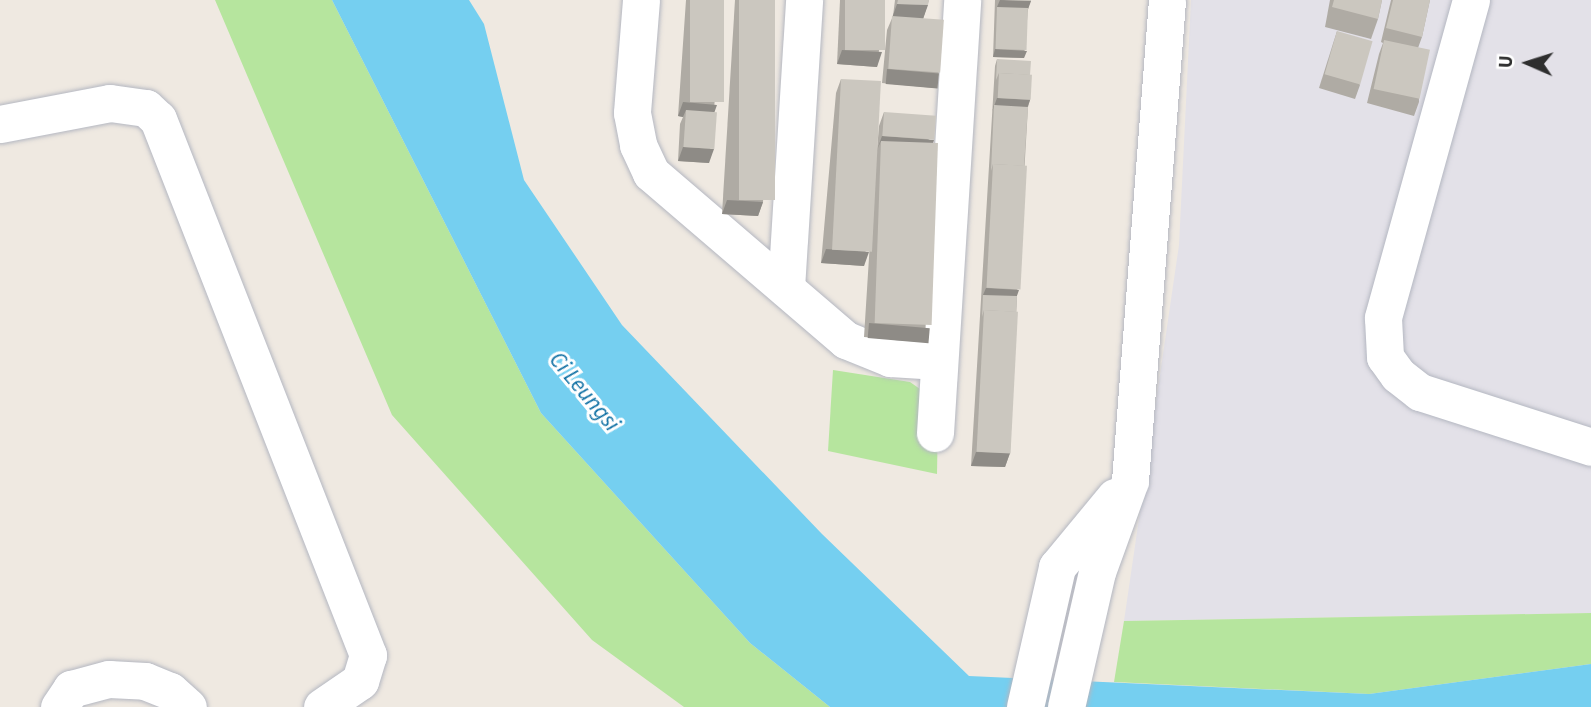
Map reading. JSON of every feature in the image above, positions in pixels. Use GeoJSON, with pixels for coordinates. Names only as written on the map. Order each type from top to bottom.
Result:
{"type":"FeatureCollection","features":[{"type":"Feature","properties":{"kind":"street"},"geometry":{"type":"LineString","coordinates":[[641,0],[632,113],[638,145],[651,173],[846,340],[890,358],[939,361]]}},
{"type":"Feature","properties":{"kind":"street"},"geometry":{"type":"LineString","coordinates":[[786,288],[804,0]]}},
{"type":"Feature","properties":{"kind":"street"},"geometry":{"type":"LineString","coordinates":[[935,433],[962,0]]}},
{"type":"Feature","properties":{"kind":"street"},"geometry":{"type":"LineString","coordinates":[[1066,707],[1108,536],[1130,481],[1167,0]]}},
{"type":"Feature","properties":{"kind":"street"},"geometry":{"type":"LineString","coordinates":[[1471,0],[1383,318],[1385,357],[1398,375],[1420,392],[1591,447]]}},
{"type":"Feature","properties":{"kind":"street"},"geometry":{"type":"LineString","coordinates":[[0,124],[110,103],[146,107],[158,119],[368,655],[360,681],[322,707]]}},
{"type":"Feature","properties":{"kind":"street"},"geometry":{"type":"LineString","coordinates":[[1025,707],[1057,567],[1089,524],[1130,481]]}},
{"type":"Feature","properties":{"kind":"street"},"geometry":{"type":"LineString","coordinates":[[59,707],[71,689],[109,678],[145,681],[170,691],[188,707]]}},
{"type":"Feature","properties":{"kind":"shaded area"},"geometry":{"type":"Polygon","coordinates":[[[1191,0],[1591,0],[1591,613],[1124,621],[1179,245],[1191,0]]]}},
{"type":"Feature","properties":{"kind":"green space"},"geometry":{"type":"Polygon","coordinates":[[[215,0],[332,0],[541,413],[750,643],[830,707],[684,707],[592,640],[392,415],[215,0]]]}},
{"type":"Feature","properties":{"kind":"green space"},"geometry":{"type":"Polygon","coordinates":[[[833,370],[910,382],[930,396],[938,415],[937,474],[828,451],[833,370]]]}},
{"type":"Feature","properties":{"kind":"green space"},"geometry":{"type":"Polygon","coordinates":[[[1591,613],[1591,664],[1369,694],[1114,682],[1124,621],[1591,613]]]}},
{"type":"Feature","properties":{"kind":"water","name":"Ci Leungsi"},"geometry":{"type":"Polygon","coordinates":[[[332,0],[469,0],[484,24],[524,180],[622,325],[822,534],[969,676],[1369,694],[1591,664],[1591,707],[830,707],[750,643],[541,413],[332,0]]]}},
{"type":"Feature","properties":{"kind":"building"},"geometry":{"type":"Polygon","coordinates":[[[690,0],[724,0],[724,102],[690,102],[690,0]]]}},
{"type":"Feature","properties":{"kind":"building"},"geometry":{"type":"Polygon","coordinates":[[[739,0],[775,0],[775,200],[739,200],[739,0]]]}},
{"type":"Feature","properties":{"kind":"building"},"geometry":{"type":"Polygon","coordinates":[[[845,0],[885,0],[885,50],[845,50],[845,0]]]}},
{"type":"Feature","properties":{"kind":"building"},"geometry":{"type":"Polygon","coordinates":[[[898,0],[929,0],[928,5],[897,4],[898,0]]]}},
{"type":"Feature","properties":{"kind":"building"},"geometry":{"type":"Polygon","coordinates":[[[1334,0],[1382,0],[1378,19],[1332,7],[1334,0]]]}},
{"type":"Feature","properties":{"kind":"building"},"geometry":{"type":"Polygon","coordinates":[[[1393,0],[1430,0],[1422,37],[1386,28],[1393,0]]]}},
{"type":"Feature","properties":{"kind":"building"},"geometry":{"type":"Polygon","coordinates":[[[997,7],[1028,8],[1027,50],[996,49],[997,7]]]}},
{"type":"Feature","properties":{"kind":"building"},"geometry":{"type":"Polygon","coordinates":[[[892,16],[944,20],[940,72],[888,69],[892,16]]]}},
{"type":"Feature","properties":{"kind":"building"},"geometry":{"type":"Polygon","coordinates":[[[1337,31],[1373,41],[1360,84],[1325,74],[1337,31]]]}},
{"type":"Feature","properties":{"kind":"building"},"geometry":{"type":"Polygon","coordinates":[[[1384,40],[1430,50],[1420,99],[1374,89],[1384,40]]]}},
{"type":"Feature","properties":{"kind":"building"},"geometry":{"type":"Polygon","coordinates":[[[997,59],[1031,61],[1030,75],[999,73],[996,80],[997,59]]]}},
{"type":"Feature","properties":{"kind":"building"},"geometry":{"type":"Polygon","coordinates":[[[999,73],[1032,75],[1031,100],[998,98],[999,73]]]}},
{"type":"Feature","properties":{"kind":"building"},"geometry":{"type":"Polygon","coordinates":[[[841,79],[881,81],[872,252],[832,250],[841,79]]]}},
{"type":"Feature","properties":{"kind":"building"},"geometry":{"type":"Polygon","coordinates":[[[994,105],[1028,107],[1024,166],[993,164],[991,171],[994,105]]]}},
{"type":"Feature","properties":{"kind":"building"},"geometry":{"type":"Polygon","coordinates":[[[686,110],[717,112],[714,149],[683,147],[686,110]]]}},
{"type":"Feature","properties":{"kind":"building"},"geometry":{"type":"Polygon","coordinates":[[[884,112],[936,116],[934,140],[882,136],[884,112]]]}},
{"type":"Feature","properties":{"kind":"building"},"geometry":{"type":"Polygon","coordinates":[[[881,141],[938,143],[932,325],[875,323],[881,141]]]}},
{"type":"Feature","properties":{"kind":"building"},"geometry":{"type":"Polygon","coordinates":[[[993,164],[1027,166],[1020,290],[987,288],[993,164]]]}},
{"type":"Feature","properties":{"kind":"building"},"geometry":{"type":"Polygon","coordinates":[[[983,295],[1017,296],[1016,312],[984,310],[982,317],[983,295]]]}},
{"type":"Feature","properties":{"kind":"building"},"geometry":{"type":"Polygon","coordinates":[[[984,310],[1018,312],[1011,454],[977,452],[984,310]]]}}]}
